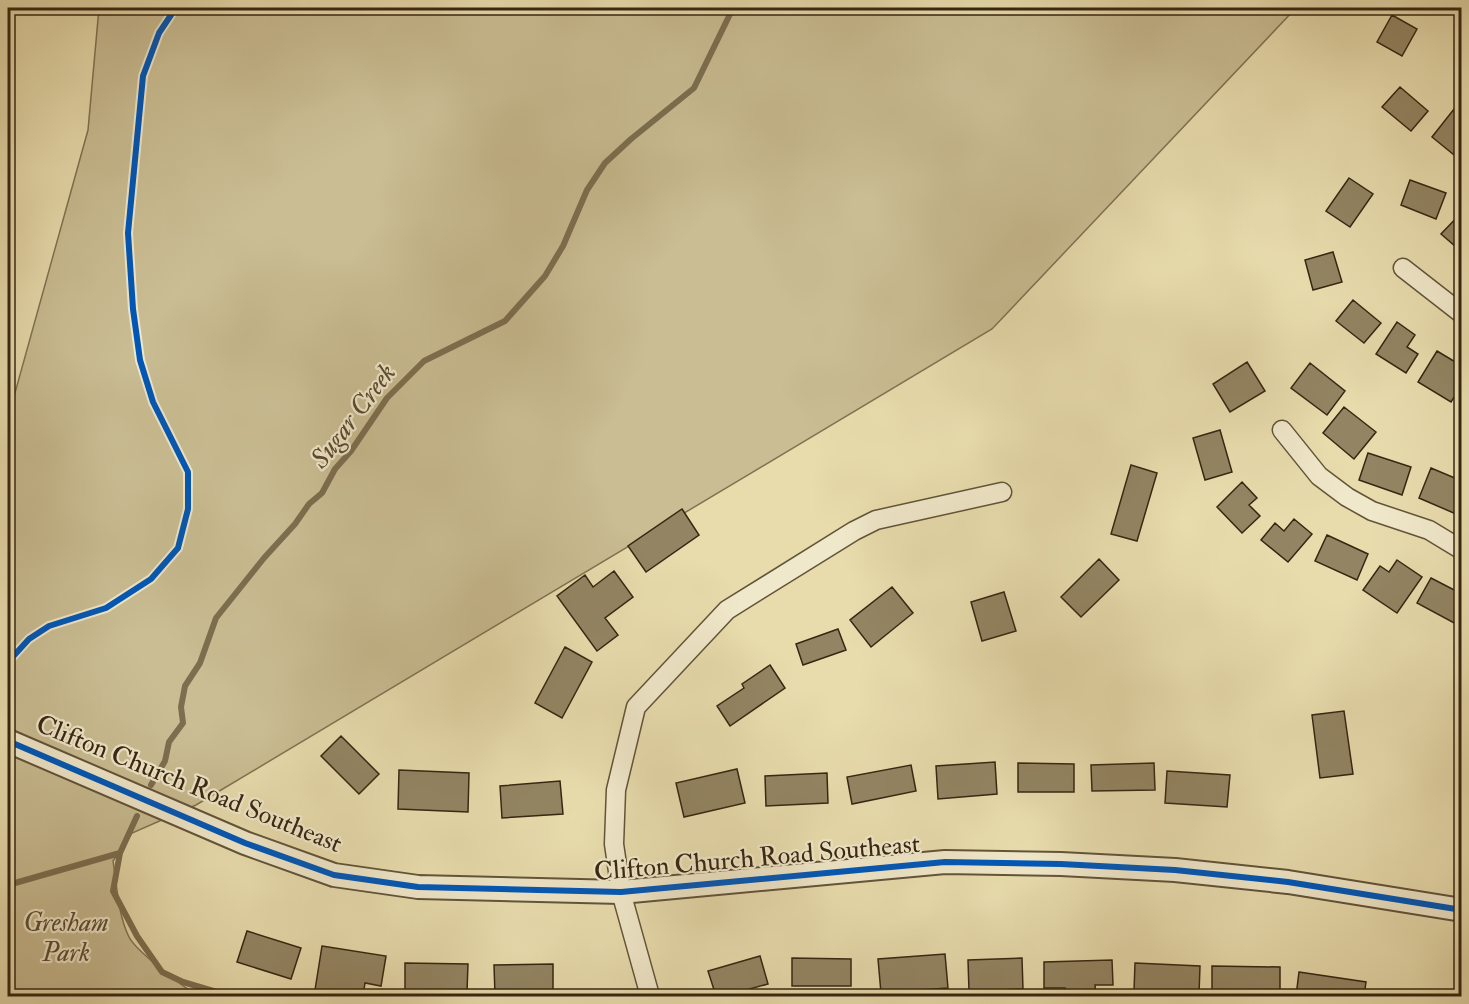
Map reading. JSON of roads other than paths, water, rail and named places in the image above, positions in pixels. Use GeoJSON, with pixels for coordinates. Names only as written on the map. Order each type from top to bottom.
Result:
{"type":"FeatureCollection","features":[{"type":"Feature","properties":{"kind":"street"},"geometry":{"type":"LineString","coordinates":[[1403,268],[1461,314]]}},
{"type":"Feature","properties":{"kind":"street"},"geometry":{"type":"LineString","coordinates":[[1282,430],[1319,476],[1347,497],[1372,511],[1429,530],[1461,550]]}},
{"type":"Feature","properties":{"kind":"street"},"geometry":{"type":"LineString","coordinates":[[650,996],[621,892],[614,844],[616,790],[636,707],[727,610],[854,531],[876,520],[1002,492]]}},
{"type":"Feature","properties":{"kind":"street","name":"Clifton Church Road Southeast"},"geometry":{"type":"LineString","coordinates":[[8,741],[245,843],[334,875],[418,887],[621,892],[945,862],[1060,864],[1174,870],[1288,882],[1461,910]]}},
{"type":"Feature","properties":{"kind":"waterway","name":"Sugar Creek"},"geometry":{"type":"LineString","coordinates":[[151,785],[165,761],[169,742],[183,723],[181,707],[185,686],[200,663],[216,618],[309,504],[322,493],[335,469],[351,451],[387,398],[424,361],[505,321],[545,276],[563,246],[587,190],[605,163],[694,88],[733,8]]}},
{"type":"Feature","properties":{"kind":"waterway","name":"Sugar Creek"},"geometry":{"type":"LineString","coordinates":[[137,816],[120,853],[113,891],[137,936],[162,972],[224,996]]}},
{"type":"Feature","properties":{"kind":"waterway"},"geometry":{"type":"LineString","coordinates":[[8,885],[120,853]]}},
{"type":"Feature","properties":{"kind":"park label","name":"Gresham Park"},"geometry":{"type":"Point","coordinates":[66,938]}}]}
